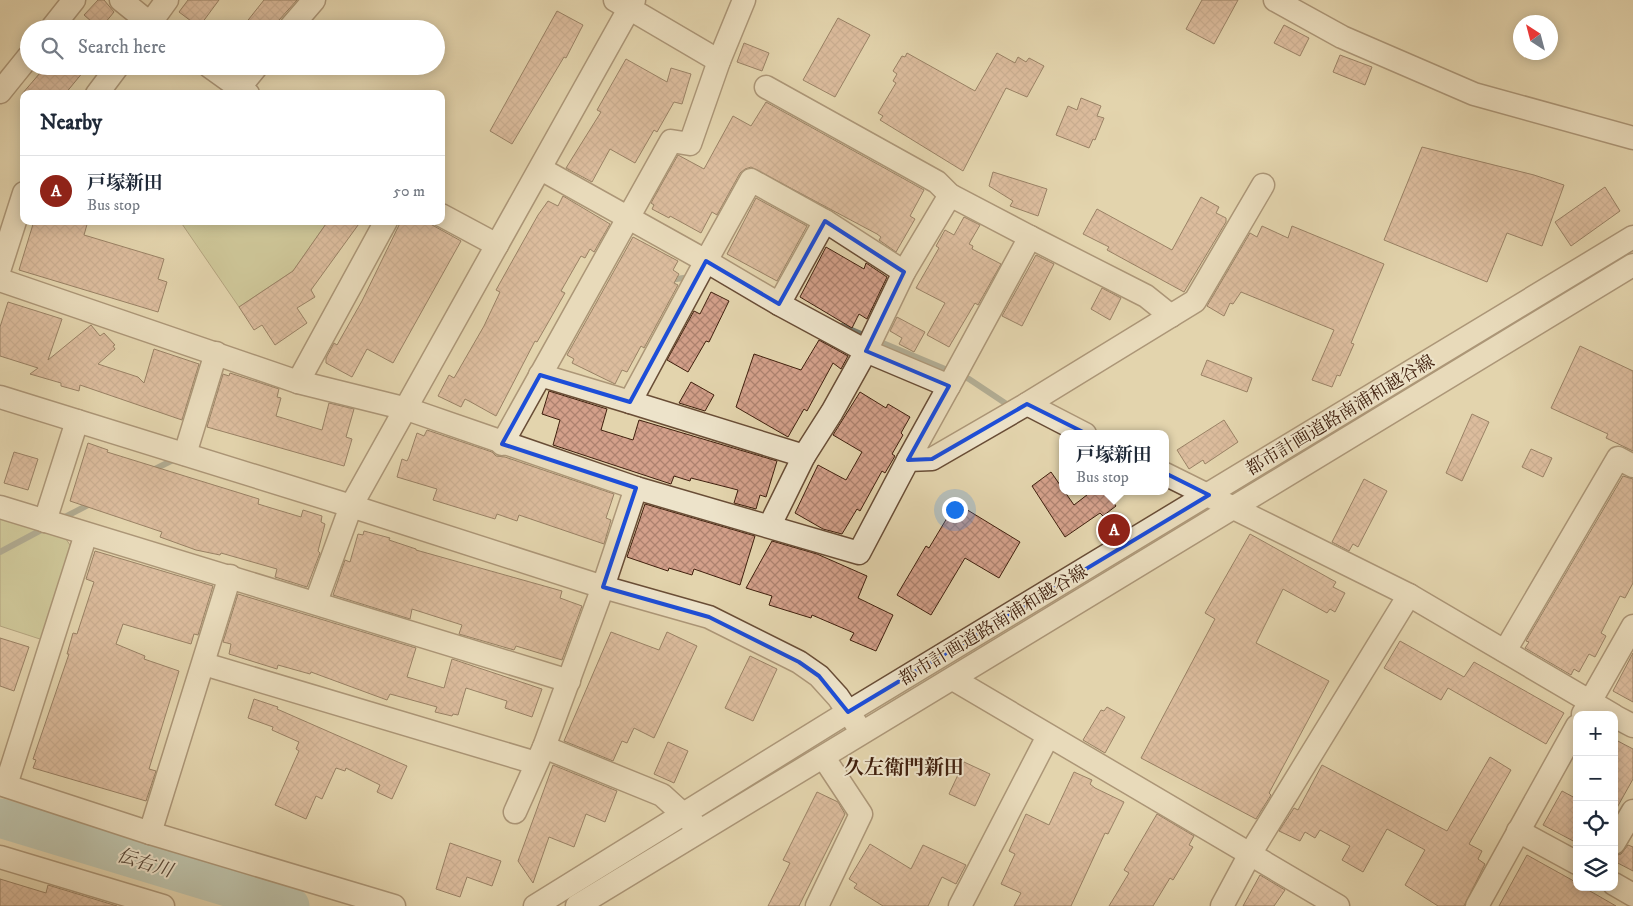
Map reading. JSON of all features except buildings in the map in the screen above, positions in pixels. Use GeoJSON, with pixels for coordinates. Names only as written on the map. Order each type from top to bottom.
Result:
{"type":"FeatureCollection","features":[{"type":"Feature","properties":{"kind":"street"},"geometry":{"type":"LineString","coordinates":[[58,20],[74,0]]}},
{"type":"Feature","properties":{"kind":"street"},"geometry":{"type":"LineString","coordinates":[[121,0],[143,20]]}},
{"type":"Feature","properties":{"kind":"street"},"geometry":{"type":"LineString","coordinates":[[155,20],[168,0]]}},
{"type":"Feature","properties":{"kind":"street"},"geometry":{"type":"LineString","coordinates":[[297,20],[314,0]]}},
{"type":"Feature","properties":{"kind":"street"},"geometry":{"type":"LineString","coordinates":[[502,444],[671,141],[690,144],[719,61],[744,0]]}},
{"type":"Feature","properties":{"kind":"street"},"geometry":{"type":"LineString","coordinates":[[1275,0],[1342,36],[1474,94],[1633,138]]}},
{"type":"Feature","properties":{"kind":"street"},"geometry":{"type":"LineString","coordinates":[[316,602],[351,506],[541,169],[626,3],[719,61]]}},
{"type":"Feature","properties":{"kind":"street"},"geometry":{"type":"LineString","coordinates":[[0,91],[20,67]]}},
{"type":"Feature","properties":{"kind":"street"},"geometry":{"type":"LineString","coordinates":[[100,90],[111,75]]}},
{"type":"Feature","properties":{"kind":"street"},"geometry":{"type":"LineString","coordinates":[[222,75],[243,90]]}},
{"type":"Feature","properties":{"kind":"street"},"geometry":{"type":"LineString","coordinates":[[245,90],[253,75]]}},
{"type":"Feature","properties":{"kind":"street"},"geometry":{"type":"LineString","coordinates":[[766,87],[938,182],[950,196],[1146,296],[1171,316]]}},
{"type":"Feature","properties":{"kind":"street"},"geometry":{"type":"LineString","coordinates":[[541,169],[779,304],[866,351],[950,386]]}},
{"type":"Feature","properties":{"kind":"street"},"geometry":{"type":"LineString","coordinates":[[630,402],[751,180],[825,221],[904,272]]}},
{"type":"Feature","properties":{"kind":"street"},"geometry":{"type":"LineString","coordinates":[[908,460],[932,459],[1027,404],[1195,301],[1263,185]]}},
{"type":"Feature","properties":{"kind":"street"},"geometry":{"type":"LineString","coordinates":[[770,525],[804,456],[866,351],[904,272],[950,196]]}},
{"type":"Feature","properties":{"kind":"street"},"geometry":{"type":"LineString","coordinates":[[0,268],[20,206]]}},
{"type":"Feature","properties":{"kind":"street"},"geometry":{"type":"LineString","coordinates":[[445,217],[497,245]]}},
{"type":"Feature","properties":{"kind":"street"},"geometry":{"type":"LineString","coordinates":[[779,304],[825,221]]}},
{"type":"Feature","properties":{"kind":"street"},"geometry":{"type":"LineString","coordinates":[[298,382],[384,225]]}},
{"type":"Feature","properties":{"kind":"street"},"geometry":{"type":"LineString","coordinates":[[0,280],[298,382],[407,409],[502,444],[636,488],[770,525],[858,553],[1030,237]]}},
{"type":"Feature","properties":{"kind":"street","name":"都市計画道路南浦和越谷線"},"geometry":{"type":"LineString","coordinates":[[535,906],[848,712],[1633,237]]}},
{"type":"Feature","properties":{"kind":"street","name":"都市計画道路南浦和越谷線"},"geometry":{"type":"LineString","coordinates":[[578,906],[1236,508],[1633,265]]}},
{"type":"Feature","properties":{"kind":"street"},"geometry":{"type":"LineString","coordinates":[[185,454],[216,353]]}},
{"type":"Feature","properties":{"kind":"street"},"geometry":{"type":"LineString","coordinates":[[540,375],[804,456]]}},
{"type":"Feature","properties":{"kind":"street"},"geometry":{"type":"LineString","coordinates":[[0,397],[351,506],[603,587],[708,617],[791,657],[819,676],[864,733]]}},
{"type":"Feature","properties":{"kind":"street"},"geometry":{"type":"LineString","coordinates":[[1027,404],[1077,430]]}},
{"type":"Feature","properties":{"kind":"street"},"geometry":{"type":"LineString","coordinates":[[45,521],[77,421]]}},
{"type":"Feature","properties":{"kind":"street"},"geometry":{"type":"LineString","coordinates":[[1504,652],[1618,458],[1633,466]]}},
{"type":"Feature","properties":{"kind":"street"},"geometry":{"type":"LineString","coordinates":[[1169,476],[1409,595],[1504,652],[1587,708],[1633,626]]}},
{"type":"Feature","properties":{"kind":"street"},"geometry":{"type":"LineString","coordinates":[[515,812],[569,681],[636,488]]}},
{"type":"Feature","properties":{"kind":"street"},"geometry":{"type":"LineString","coordinates":[[0,507],[316,602],[569,681]]}},
{"type":"Feature","properties":{"kind":"street"},"geometry":{"type":"LineString","coordinates":[[86,534],[3,785],[150,833],[394,906]]}},
{"type":"Feature","properties":{"kind":"street"},"geometry":{"type":"LineString","coordinates":[[150,833],[230,576]]}},
{"type":"Feature","properties":{"kind":"street"},"geometry":{"type":"LineString","coordinates":[[1222,906],[1250,854],[1409,595]]}},
{"type":"Feature","properties":{"kind":"street"},"geometry":{"type":"LineString","coordinates":[[204,664],[540,755],[662,795],[686,814],[702,832]]}},
{"type":"Feature","properties":{"kind":"street"},"geometry":{"type":"LineString","coordinates":[[953,679],[1250,854],[1305,898],[1338,906]]}},
{"type":"Feature","properties":{"kind":"street"},"geometry":{"type":"LineString","coordinates":[[1618,717],[1633,726]]}},
{"type":"Feature","properties":{"kind":"street"},"geometry":{"type":"LineString","coordinates":[[1477,906],[1573,733]]}},
{"type":"Feature","properties":{"kind":"street"},"geometry":{"type":"LineString","coordinates":[[960,906],[1048,736]]}},
{"type":"Feature","properties":{"kind":"street"},"geometry":{"type":"LineString","coordinates":[[817,906],[861,814],[824,758]]}},
{"type":"Feature","properties":{"kind":"street"},"geometry":{"type":"LineString","coordinates":[[1618,836],[1633,811]]}},
{"type":"Feature","properties":{"kind":"street"},"geometry":{"type":"LineString","coordinates":[[1518,831],[1573,861]]}},
{"type":"Feature","properties":{"kind":"street"},"geometry":{"type":"LineString","coordinates":[[0,857],[164,906]]}},
{"type":"Feature","properties":{"kind":"street"},"geometry":{"type":"LineString","coordinates":[[1618,886],[1633,895]]}},
{"type":"Feature","properties":{"kind":"highlighted area"},"geometry":{"type":"Polygon","coordinates":[[[825,221],[904,272],[866,351],[949,386],[908,460],[932,459],[1027,404],[1209,495],[848,712],[819,676],[799,662],[709,617],[603,587],[636,488],[502,444],[540,375],[630,402],[706,261],[779,304],[825,221]]]}},
{"type":"Feature","properties":{"kind":"green space"},"geometry":{"type":"Polygon","coordinates":[[[183,225],[325,225],[293,271],[239,307],[183,225]]]}},
{"type":"Feature","properties":{"kind":"green space"},"geometry":{"type":"Polygon","coordinates":[[[0,515],[64,536],[72,548],[43,640],[0,626],[0,515]]]}},
{"type":"Feature","properties":{"kind":"waterway"},"geometry":{"type":"LineString","coordinates":[[669,280],[691,277]]}},
{"type":"Feature","properties":{"kind":"waterway"},"geometry":{"type":"LineString","coordinates":[[842,326],[969,379],[1011,407]]}},
{"type":"Feature","properties":{"kind":"waterway"},"geometry":{"type":"LineString","coordinates":[[151,471],[173,460]]}},
{"type":"Feature","properties":{"kind":"waterway"},"geometry":{"type":"LineString","coordinates":[[61,519],[92,503]]}},
{"type":"Feature","properties":{"kind":"waterway"},"geometry":{"type":"LineString","coordinates":[[0,552],[45,528]]}},
{"type":"Feature","properties":{"kind":"waterway","name":"伝右川"},"geometry":{"type":"LineString","coordinates":[[0,818],[290,906]]}},
{"type":"Feature","properties":{"kind":"place","name":"戸塚新田"},"geometry":{"type":"Point","coordinates":[1114,530]}},
{"type":"Feature","properties":{"kind":"district","name":"久左衛門新田"},"geometry":{"type":"Point","coordinates":[904,767]}}]}
